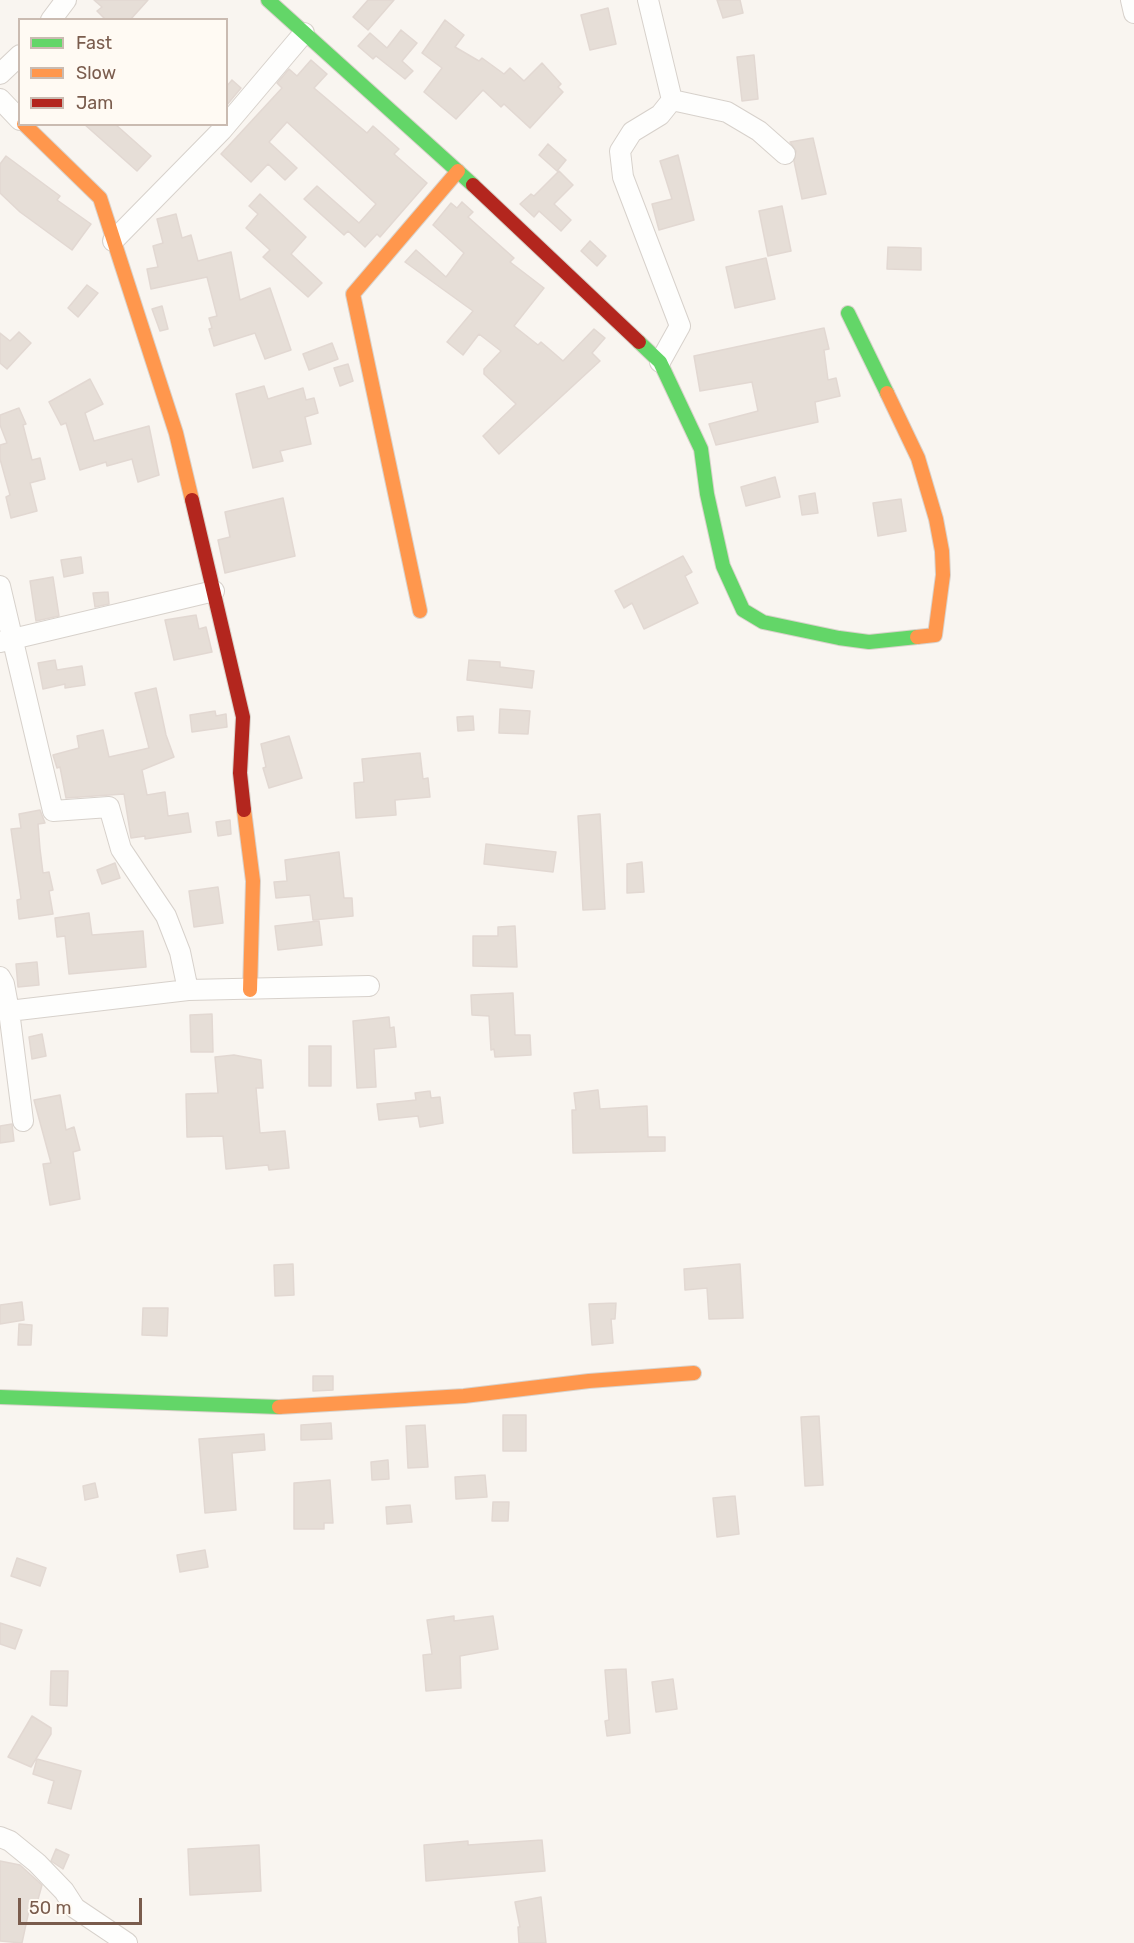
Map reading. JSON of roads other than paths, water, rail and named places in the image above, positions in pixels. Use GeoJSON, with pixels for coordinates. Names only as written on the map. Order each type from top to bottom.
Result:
{"type":"FeatureCollection","features":[{"type":"Feature","properties":{"kind":"street"},"geometry":{"type":"LineString","coordinates":[[52,18],[66,0]]}},
{"type":"Feature","properties":{"kind":"street"},"geometry":{"type":"LineString","coordinates":[[268,0],[458,171],[660,362],[701,449],[707,494],[723,566],[743,610],[763,621],[839,638],[869,642],[935,635],[943,575],[942,551],[936,519],[918,458],[848,313]]}},
{"type":"Feature","properties":{"kind":"street"},"geometry":{"type":"LineString","coordinates":[[648,0],[672,100]]}},
{"type":"Feature","properties":{"kind":"street"},"geometry":{"type":"LineString","coordinates":[[1131,0],[1134,12]]}},
{"type":"Feature","properties":{"kind":"street"},"geometry":{"type":"LineString","coordinates":[[228,123],[304,33]]}},
{"type":"Feature","properties":{"kind":"street"},"geometry":{"type":"LineString","coordinates":[[0,74],[18,57]]}},
{"type":"Feature","properties":{"kind":"street"},"geometry":{"type":"LineString","coordinates":[[0,99],[18,118]]}},
{"type":"Feature","properties":{"kind":"street"},"geometry":{"type":"LineString","coordinates":[[672,100],[727,112],[759,132],[785,154]]}},
{"type":"Feature","properties":{"kind":"street"},"geometry":{"type":"LineString","coordinates":[[660,362],[680,326],[623,177],[620,151],[632,132],[660,115],[672,100]]}},
{"type":"Feature","properties":{"kind":"street"},"geometry":{"type":"LineString","coordinates":[[26,126],[99,198],[176,433],[243,717],[240,773],[253,881],[250,990]]}},
{"type":"Feature","properties":{"kind":"street"},"geometry":{"type":"LineString","coordinates":[[113,241],[225,126]]}},
{"type":"Feature","properties":{"kind":"street"},"geometry":{"type":"LineString","coordinates":[[420,611],[353,294],[458,171]]}},
{"type":"Feature","properties":{"kind":"street"},"geometry":{"type":"LineString","coordinates":[[0,586],[5,641],[54,811],[109,807],[121,849],[166,916],[180,952],[188,990]]}},
{"type":"Feature","properties":{"kind":"street"},"geometry":{"type":"LineString","coordinates":[[5,641],[214,591]]}},
{"type":"Feature","properties":{"kind":"street"},"geometry":{"type":"LineString","coordinates":[[0,977],[4,984],[9,1011],[23,1121]]}},
{"type":"Feature","properties":{"kind":"street"},"geometry":{"type":"LineString","coordinates":[[9,1011],[188,990],[369,986]]}},
{"type":"Feature","properties":{"kind":"street"},"geometry":{"type":"LineString","coordinates":[[0,1397],[298,1408],[464,1396],[589,1381],[694,1373]]}},
{"type":"Feature","properties":{"kind":"street"},"geometry":{"type":"LineString","coordinates":[[0,1836],[10,1840],[37,1863],[64,1891],[75,1908],[127,1943]]}}]}
